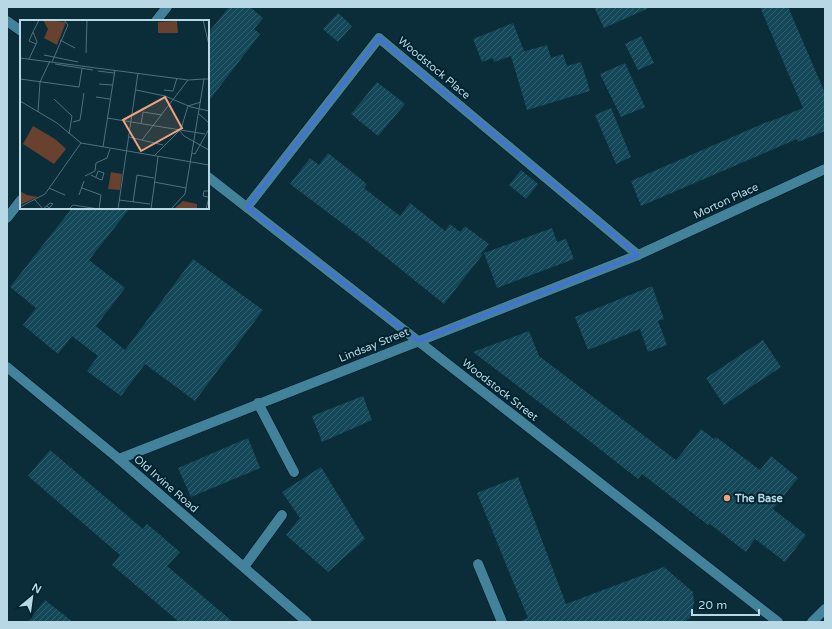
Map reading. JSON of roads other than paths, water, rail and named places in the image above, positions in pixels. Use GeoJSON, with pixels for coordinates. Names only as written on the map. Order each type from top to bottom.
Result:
{"type":"FeatureCollection","features":[{"type":"Feature","properties":{"kind":"street"},"geometry":{"type":"LineString","coordinates":[[157,20],[167,7]]}},
{"type":"Feature","properties":{"kind":"street"},"geometry":{"type":"LineString","coordinates":[[7,21],[20,30]]}},
{"type":"Feature","properties":{"kind":"street","name":"Woodstock Place"},"geometry":{"type":"LineString","coordinates":[[247,207],[379,38],[638,255]]}},
{"type":"Feature","properties":{"kind":"street","name":"Morton Place"},"geometry":{"type":"LineString","coordinates":[[638,255],[825,169]]}},
{"type":"Feature","properties":{"kind":"street","name":"Woodstock Street"},"geometry":{"type":"LineString","coordinates":[[209,178],[778,622]]}},
{"type":"Feature","properties":{"kind":"street"},"geometry":{"type":"LineString","coordinates":[[7,218],[20,201]]}},
{"type":"Feature","properties":{"kind":"street","name":"Lindsay Street"},"geometry":{"type":"LineString","coordinates":[[119,459],[638,255]]}},
{"type":"Feature","properties":{"kind":"street","name":"Old Irvine Road"},"geometry":{"type":"LineString","coordinates":[[7,367],[119,459],[307,622]]}},
{"type":"Feature","properties":{"kind":"street"},"geometry":{"type":"LineString","coordinates":[[258,404],[294,472]]}},
{"type":"Feature","properties":{"kind":"street"},"geometry":{"type":"LineString","coordinates":[[244,567],[282,515]]}},
{"type":"Feature","properties":{"kind":"street"},"geometry":{"type":"LineString","coordinates":[[478,564],[502,622]]}},
{"type":"Feature","properties":{"kind":"street"},"geometry":{"type":"LineString","coordinates":[[812,622],[825,609]]}},
{"type":"Feature","properties":{"kind":"place","name":"The Base"},"geometry":{"type":"Point","coordinates":[727,498]}}]}
